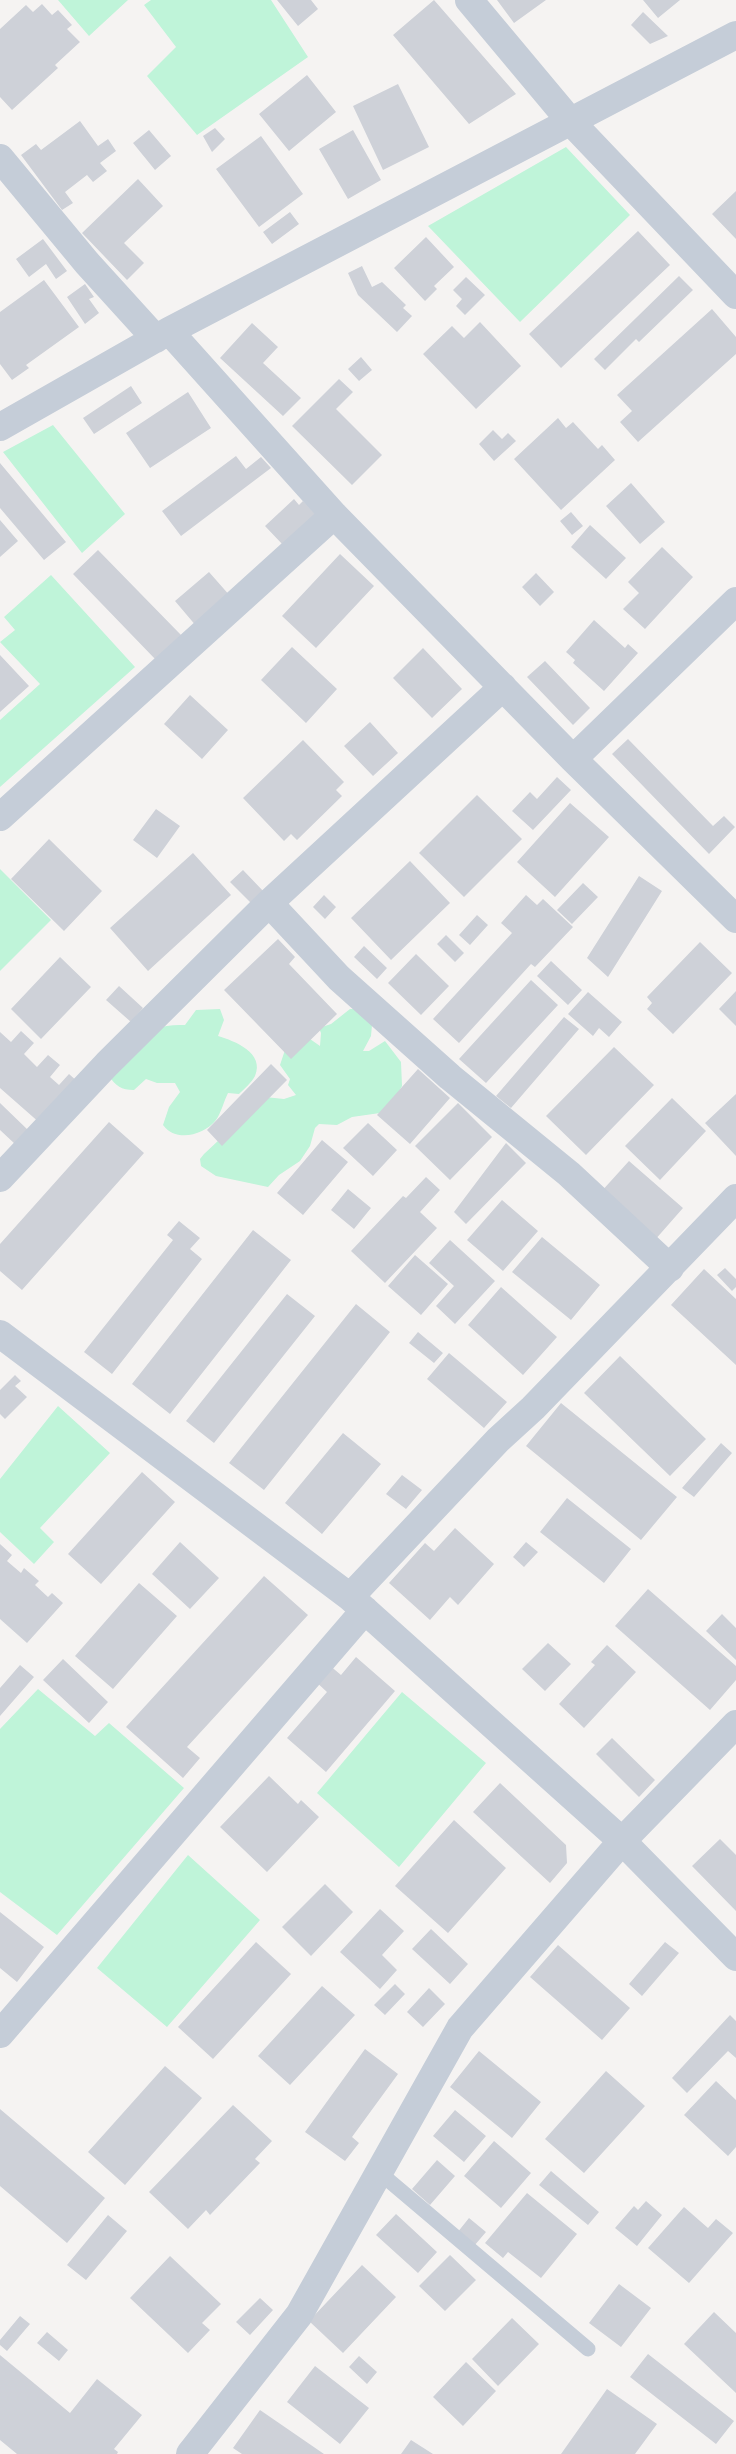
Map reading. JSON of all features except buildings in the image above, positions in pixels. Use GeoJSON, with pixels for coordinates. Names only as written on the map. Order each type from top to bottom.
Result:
{"type":"FeatureCollection","features":[{"type":"Feature","properties":{"kind":"street"},"geometry":{"type":"LineString","coordinates":[[469,0],[571,122],[736,295]]}},
{"type":"Feature","properties":{"kind":"street"},"geometry":{"type":"LineString","coordinates":[[0,428],[162,335],[736,35]]}},
{"type":"Feature","properties":{"kind":"street"},"geometry":{"type":"LineString","coordinates":[[0,158],[87,263],[162,335],[573,759],[736,919]]}},
{"type":"Feature","properties":{"kind":"street"},"geometry":{"type":"LineString","coordinates":[[0,818],[334,515]]}},
{"type":"Feature","properties":{"kind":"street"},"geometry":{"type":"LineString","coordinates":[[573,759],[736,601]]}},
{"type":"Feature","properties":{"kind":"street"},"geometry":{"type":"LineString","coordinates":[[0,1178],[107,1064],[269,903],[502,687]]}},
{"type":"Feature","properties":{"kind":"street"},"geometry":{"type":"LineString","coordinates":[[269,903],[339,978],[450,1077],[569,1174],[670,1268]]}},
{"type":"Feature","properties":{"kind":"street"},"geometry":{"type":"LineString","coordinates":[[0,2034],[358,1604],[498,1440],[533,1408],[736,1198]]}},
{"type":"Feature","properties":{"kind":"street"},"geometry":{"type":"LineString","coordinates":[[0,1334],[358,1604],[622,1841],[736,1957]]}},
{"type":"Feature","properties":{"kind":"street"},"geometry":{"type":"LineString","coordinates":[[190,2454],[299,2315],[460,2028],[622,1841],[736,1724]]}},
{"type":"Feature","properties":{"kind":"lane"},"geometry":{"type":"LineString","coordinates":[[380,2172],[588,2349]]}},
{"type":"Feature","properties":{"kind":"green space"},"geometry":{"type":"Polygon","coordinates":[[[58,0],[128,0],[89,36],[58,0]]]}},
{"type":"Feature","properties":{"kind":"green space"},"geometry":{"type":"Polygon","coordinates":[[[151,0],[271,0],[308,57],[197,135],[147,76],[176,47],[144,5],[151,0]]]}},
{"type":"Feature","properties":{"kind":"green space"},"geometry":{"type":"Polygon","coordinates":[[[566,147],[630,215],[520,322],[428,226],[566,147]]]}},
{"type":"Feature","properties":{"kind":"green space"},"geometry":{"type":"Polygon","coordinates":[[[53,425],[125,514],[82,553],[3,452],[53,425]]]}},
{"type":"Feature","properties":{"kind":"green space"},"geometry":{"type":"Polygon","coordinates":[[[51,575],[135,667],[0,787],[0,720],[40,684],[0,642],[15,630],[4,617],[51,575]]]}},
{"type":"Feature","properties":{"kind":"green space"},"geometry":{"type":"Polygon","coordinates":[[[0,869],[51,920],[0,971],[0,869]]]}},
{"type":"Feature","properties":{"kind":"green space"},"geometry":{"type":"Polygon","coordinates":[[[220,1009],[224,1020],[218,1036],[247,1049],[256,1061],[255,1076],[239,1094],[228,1093],[218,1117],[211,1125],[190,1135],[175,1134],[163,1125],[169,1107],[180,1092],[175,1083],[157,1083],[146,1079],[134,1090],[129,1090],[119,1087],[109,1076],[140,1038],[149,1032],[170,1025],[185,1025],[196,1010],[220,1009]]]}},
{"type":"Feature","properties":{"kind":"green space"},"geometry":{"type":"Polygon","coordinates":[[[350,1009],[356,1009],[372,1025],[371,1036],[363,1051],[369,1051],[385,1041],[401,1062],[402,1086],[394,1101],[380,1113],[352,1117],[337,1125],[319,1124],[315,1128],[310,1146],[300,1161],[279,1175],[268,1187],[216,1176],[201,1166],[200,1159],[204,1154],[265,1097],[284,1099],[296,1095],[288,1085],[290,1079],[280,1065],[288,1041],[310,1039],[320,1046],[319,1028],[331,1024],[350,1009]]]}},
{"type":"Feature","properties":{"kind":"green space"},"geometry":{"type":"Polygon","coordinates":[[[58,1406],[110,1453],[40,1528],[54,1542],[34,1564],[0,1532],[0,1479],[58,1406]]]}},
{"type":"Feature","properties":{"kind":"green space"},"geometry":{"type":"Polygon","coordinates":[[[38,1689],[95,1736],[109,1723],[184,1788],[57,1935],[0,1892],[0,1729],[38,1689]]]}},
{"type":"Feature","properties":{"kind":"green space"},"geometry":{"type":"Polygon","coordinates":[[[402,1692],[486,1763],[399,1867],[317,1793],[402,1692]]]}},
{"type":"Feature","properties":{"kind":"green space"},"geometry":{"type":"Polygon","coordinates":[[[188,1855],[260,1920],[167,2027],[97,1968],[188,1855]]]}}]}
